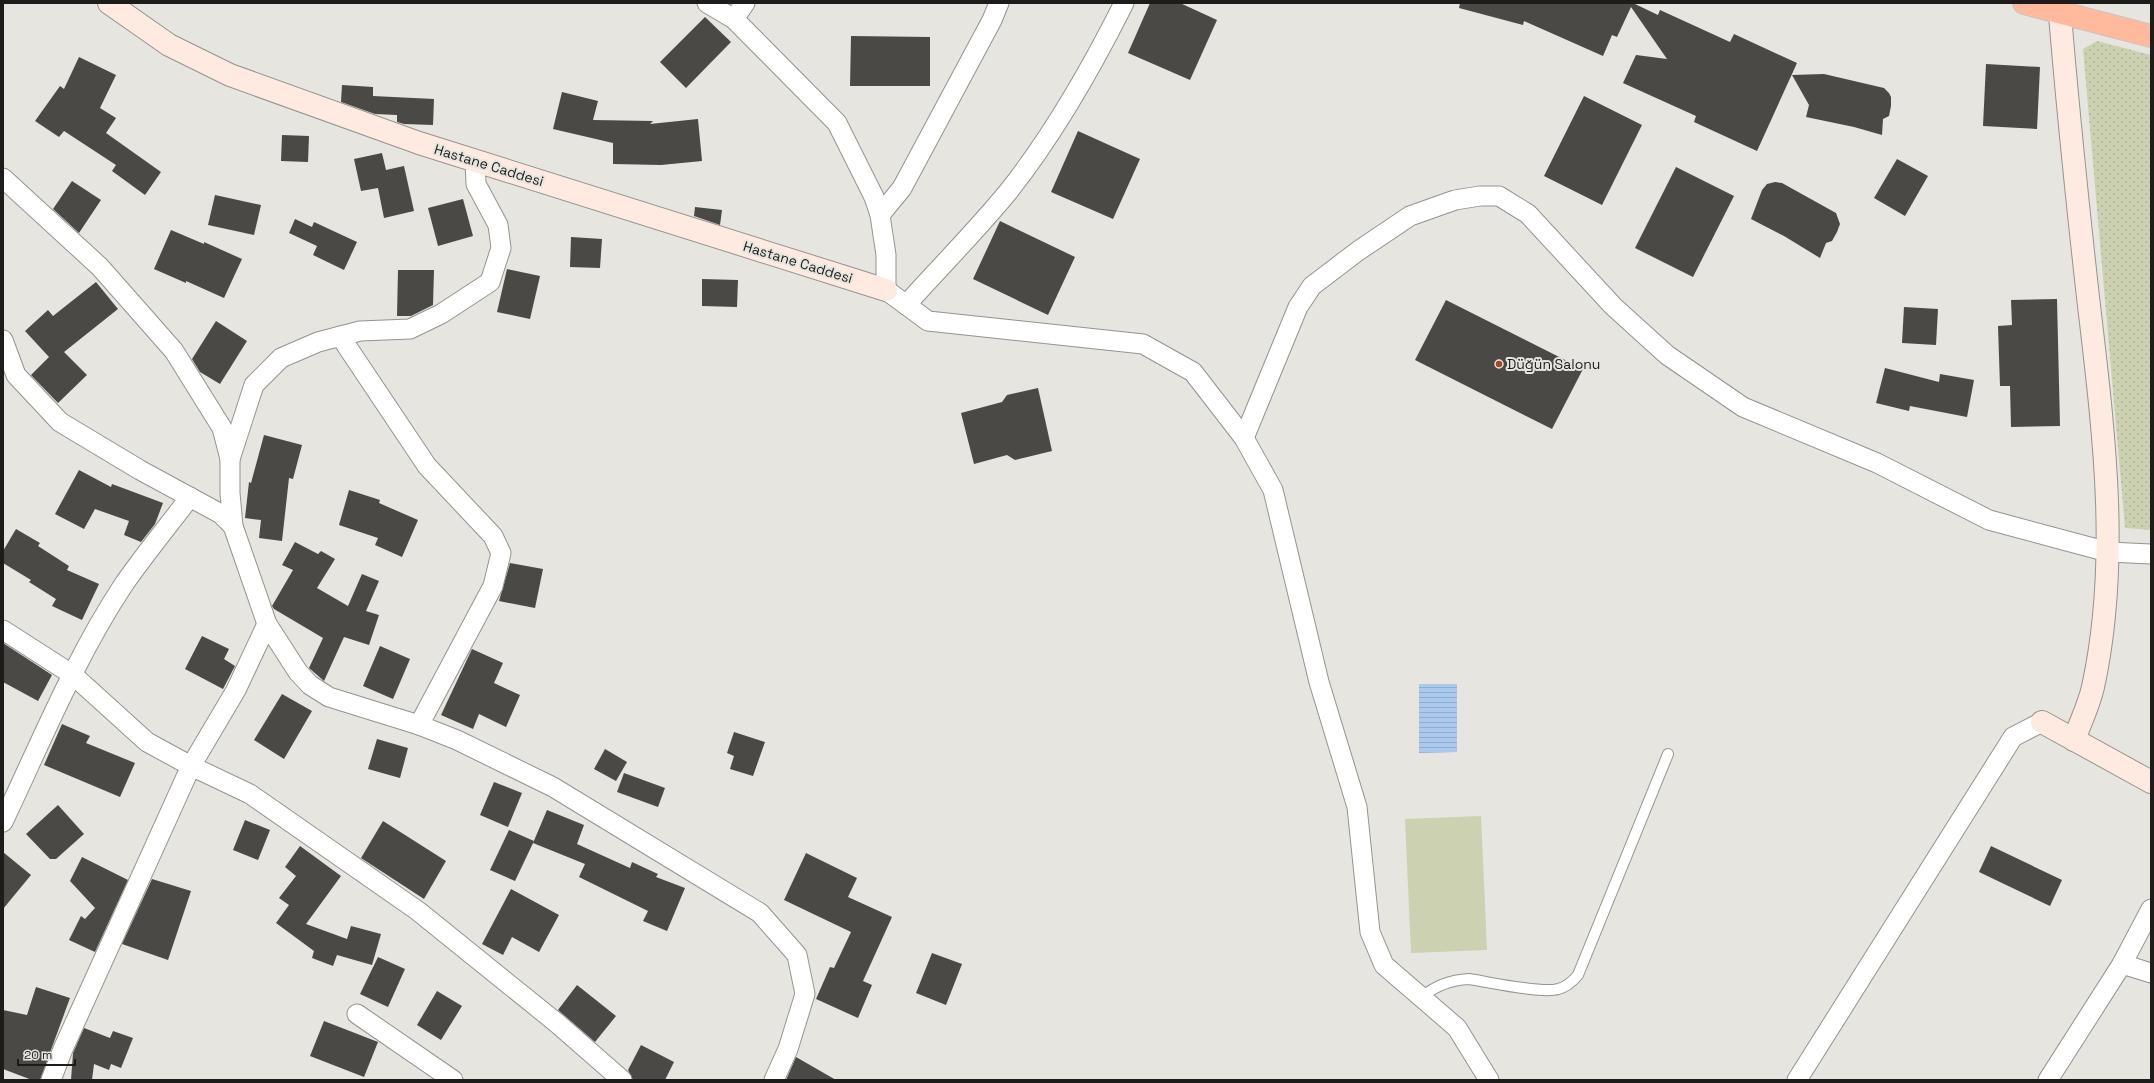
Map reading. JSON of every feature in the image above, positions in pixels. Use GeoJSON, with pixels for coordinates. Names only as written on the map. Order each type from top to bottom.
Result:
{"type":"FeatureCollection","features":[{"type":"Feature","properties":{"kind":"highway"},"geometry":{"type":"LineString","coordinates":[[2024,3],[2059,8],[2151,36]]}},
{"type":"Feature","properties":{"kind":"street","name":"Hastane Caddesi"},"geometry":{"type":"LineString","coordinates":[[109,3],[169,45],[230,74],[419,143],[886,290]]}},
{"type":"Feature","properties":{"kind":"street"},"geometry":{"type":"LineString","coordinates":[[708,3],[734,19],[838,123],[874,197],[880,215],[886,255],[886,290],[928,321],[1143,344],[1193,372],[1244,438],[1273,490],[1320,682],[1357,807],[1370,932],[1384,965],[1457,1028],[1490,1080]]}},
{"type":"Feature","properties":{"kind":"street"},"geometry":{"type":"LineString","coordinates":[[734,19],[745,3]]}},
{"type":"Feature","properties":{"kind":"street"},"geometry":{"type":"LineString","coordinates":[[880,215],[902,188],[992,20],[999,3]]}},
{"type":"Feature","properties":{"kind":"street"},"geometry":{"type":"LineString","coordinates":[[906,304],[1008,192],[1036,154],[1090,68],[1124,3]]}},
{"type":"Feature","properties":{"kind":"street"},"geometry":{"type":"LineString","coordinates":[[2059,8],[2074,166],[2103,429],[2108,552],[2104,625],[2092,689],[2074,740]]}},
{"type":"Feature","properties":{"kind":"street"},"geometry":{"type":"LineString","coordinates":[[230,459],[254,386],[281,358],[318,342],[360,331],[410,329],[441,314],[490,282],[501,248],[498,225],[476,184],[475,161]]}},
{"type":"Feature","properties":{"kind":"street"},"geometry":{"type":"LineString","coordinates":[[3,178],[100,267],[174,351],[222,428],[230,459],[230,493],[233,526],[267,624],[298,672],[316,689],[329,697],[419,725],[457,740],[553,787],[760,913],[798,955],[805,994],[788,1049],[774,1080]]}},
{"type":"Feature","properties":{"kind":"street"},"geometry":{"type":"LineString","coordinates":[[1244,438],[1298,307],[1312,286],[1358,251],[1410,216],[1455,200],[1480,196],[1499,196],[1528,214],[1613,306],[1667,355],[1743,407],[1876,463],[1989,520],[2108,552],[2151,554]]}},
{"type":"Feature","properties":{"kind":"street"},"geometry":{"type":"LineString","coordinates":[[340,336],[427,466],[493,536],[501,553],[493,586],[419,725]]}},
{"type":"Feature","properties":{"kind":"street"},"geometry":{"type":"LineString","coordinates":[[3,340],[16,375],[60,422],[140,470],[221,514],[233,526]]}},
{"type":"Feature","properties":{"kind":"street"},"geometry":{"type":"LineString","coordinates":[[3,822],[73,675],[100,624],[124,584],[190,497]]}},
{"type":"Feature","properties":{"kind":"street"},"geometry":{"type":"LineString","coordinates":[[50,1080],[191,766],[236,690],[267,624]]}},
{"type":"Feature","properties":{"kind":"street"},"geometry":{"type":"LineString","coordinates":[[3,630],[73,675],[147,742],[191,766],[250,794],[418,911],[558,1024],[622,1080]]}},
{"type":"Feature","properties":{"kind":"street"},"geometry":{"type":"LineString","coordinates":[[1797,1080],[2013,737],[2042,722],[2151,782]]}},
{"type":"Feature","properties":{"kind":"street"},"geometry":{"type":"LineString","coordinates":[[2048,1080],[2122,964],[2151,909]]}},
{"type":"Feature","properties":{"kind":"street"},"geometry":{"type":"LineString","coordinates":[[2122,964],[2151,973]]}},
{"type":"Feature","properties":{"kind":"street"},"geometry":{"type":"LineString","coordinates":[[357,1014],[453,1080]]}},
{"type":"Feature","properties":{"kind":"lane"},"geometry":{"type":"LineString","coordinates":[[1422,998],[1437,986],[1457,980],[1469,979],[1552,990],[1565,987],[1572,982],[1578,974],[1668,754]]}},
{"type":"Feature","properties":{"kind":"green space"},"geometry":{"type":"Polygon","coordinates":[[[2097,41],[2151,55],[2151,530],[2125,528],[2083,49],[2097,41]]]}},
{"type":"Feature","properties":{"kind":"green space"},"geometry":{"type":"Polygon","coordinates":[[[1481,816],[1487,950],[1411,953],[1405,819],[1481,816]]]}},
{"type":"Feature","properties":{"kind":"water"},"geometry":{"type":"Polygon","coordinates":[[[1419,684],[1457,684],[1457,752],[1419,753],[1419,684]]]}},
{"type":"Feature","properties":{"kind":"building"},"geometry":{"type":"Polygon","coordinates":[[[1150,3],[1180,3],[1217,20],[1190,80],[1128,53],[1150,3]]]}},
{"type":"Feature","properties":{"kind":"building"},"geometry":{"type":"Polygon","coordinates":[[[1460,3],[1633,3],[1658,15],[1660,10],[1730,42],[1734,34],[1797,63],[1757,151],[1694,122],[1696,116],[1623,83],[1636,55],[1667,59],[1631,7],[1617,37],[1612,35],[1603,56],[1524,21],[1523,25],[1459,8],[1460,3]]]}},
{"type":"Feature","properties":{"kind":"building"},"geometry":{"type":"Polygon","coordinates":[[[705,17],[731,42],[686,88],[660,62],[705,17]]]}},
{"type":"Feature","properties":{"kind":"building"},"geometry":{"type":"Polygon","coordinates":[[[851,36],[930,37],[930,86],[850,86],[851,36]]]}},
{"type":"Feature","properties":{"kind":"building"},"geometry":{"type":"Polygon","coordinates":[[[79,57],[116,75],[100,108],[116,118],[106,133],[161,172],[145,195],[112,171],[116,165],[64,131],[59,137],[35,121],[60,86],[64,89],[79,57]]]}},
{"type":"Feature","properties":{"kind":"building"},"geometry":{"type":"Polygon","coordinates":[[[1986,64],[2040,67],[2037,129],[1983,126],[1986,64]]]}},
{"type":"Feature","properties":{"kind":"building"},"geometry":{"type":"Polygon","coordinates":[[[1824,74],[1884,88],[1889,93],[1891,97],[1891,106],[1889,116],[1883,119],[1882,135],[1854,127],[1806,117],[1809,105],[1792,75],[1824,74]]]}},
{"type":"Feature","properties":{"kind":"building"},"geometry":{"type":"Polygon","coordinates":[[[342,85],[373,87],[373,96],[434,99],[433,125],[404,124],[397,122],[397,115],[375,114],[341,102],[342,85]]]}},
{"type":"Feature","properties":{"kind":"building"},"geometry":{"type":"Polygon","coordinates":[[[562,92],[598,101],[593,120],[653,121],[650,124],[698,119],[702,161],[661,165],[613,164],[613,143],[553,129],[562,92]]]}},
{"type":"Feature","properties":{"kind":"building"},"geometry":{"type":"Polygon","coordinates":[[[1584,96],[1642,125],[1602,205],[1544,176],[1584,96]]]}},
{"type":"Feature","properties":{"kind":"building"},"geometry":{"type":"Polygon","coordinates":[[[1078,131],[1140,159],[1113,219],[1051,192],[1078,131]]]}},
{"type":"Feature","properties":{"kind":"building"},"geometry":{"type":"Polygon","coordinates":[[[282,135],[309,136],[308,162],[281,161],[282,135]]]}},
{"type":"Feature","properties":{"kind":"building"},"geometry":{"type":"Polygon","coordinates":[[[382,153],[386,170],[404,166],[414,211],[384,218],[378,188],[361,191],[354,159],[382,153]]]}},
{"type":"Feature","properties":{"kind":"building"},"geometry":{"type":"Polygon","coordinates":[[[1897,159],[1928,176],[1905,216],[1874,198],[1897,159]]]}},
{"type":"Feature","properties":{"kind":"building"},"geometry":{"type":"Polygon","coordinates":[[[1676,167],[1734,196],[1693,277],[1635,248],[1676,167]]]}},
{"type":"Feature","properties":{"kind":"building"},"geometry":{"type":"Polygon","coordinates":[[[72,181],[101,200],[79,233],[53,209],[72,181]]]}},
{"type":"Feature","properties":{"kind":"building"},"geometry":{"type":"Polygon","coordinates":[[[1775,182],[1782,183],[1836,213],[1840,224],[1832,241],[1826,243],[1820,258],[1784,236],[1751,219],[1762,190],[1767,184],[1775,182]]]}},
{"type":"Feature","properties":{"kind":"building"},"geometry":{"type":"Polygon","coordinates":[[[215,195],[261,205],[254,235],[208,225],[215,195]]]}},
{"type":"Feature","properties":{"kind":"building"},"geometry":{"type":"Polygon","coordinates":[[[463,199],[473,236],[438,246],[428,208],[463,199]]]}},
{"type":"Feature","properties":{"kind":"building"},"geometry":{"type":"Polygon","coordinates":[[[695,207],[722,210],[720,225],[694,216],[695,207]]]}},
{"type":"Feature","properties":{"kind":"building"},"geometry":{"type":"Polygon","coordinates":[[[295,219],[312,227],[314,222],[357,242],[344,270],[313,255],[317,246],[289,233],[295,219]]]}},
{"type":"Feature","properties":{"kind":"building"},"geometry":{"type":"Polygon","coordinates":[[[1000,221],[1075,257],[1048,315],[973,279],[1000,221]]]}},
{"type":"Feature","properties":{"kind":"building"},"geometry":{"type":"Polygon","coordinates":[[[171,230],[204,244],[204,242],[242,259],[224,298],[154,269],[171,230]]]}},
{"type":"Feature","properties":{"kind":"building"},"geometry":{"type":"Polygon","coordinates":[[[571,237],[602,239],[600,268],[570,267],[571,237]]]}},
{"type":"Feature","properties":{"kind":"building"},"geometry":{"type":"Polygon","coordinates":[[[507,269],[540,276],[530,319],[497,312],[507,269]]]}},
{"type":"Feature","properties":{"kind":"building"},"geometry":{"type":"Polygon","coordinates":[[[398,270],[434,270],[433,305],[411,316],[397,316],[398,270]]]}},
{"type":"Feature","properties":{"kind":"building"},"geometry":{"type":"Polygon","coordinates":[[[702,279],[738,280],[737,307],[702,306],[702,279]]]}},
{"type":"Feature","properties":{"kind":"building"},"geometry":{"type":"Polygon","coordinates":[[[96,282],[118,309],[64,352],[87,375],[58,403],[31,375],[49,357],[25,331],[48,310],[53,316],[96,282]]]}},
{"type":"Feature","properties":{"kind":"building"},"geometry":{"type":"Polygon","coordinates":[[[2057,299],[2060,426],[2011,427],[2010,386],[2000,386],[1998,326],[2012,325],[2011,300],[2057,299]]]}},
{"type":"Feature","properties":{"kind":"building","name":"Düğün Salonu"},"geometry":{"type":"Polygon","coordinates":[[[1446,300],[1583,369],[1552,429],[1415,360],[1446,300]]]}},
{"type":"Feature","properties":{"kind":"building"},"geometry":{"type":"Polygon","coordinates":[[[1904,307],[1938,309],[1936,345],[1902,343],[1904,307]]]}},
{"type":"Feature","properties":{"kind":"building"},"geometry":{"type":"Polygon","coordinates":[[[216,321],[247,341],[220,384],[200,372],[192,359],[216,321]]]}},
{"type":"Feature","properties":{"kind":"building"},"geometry":{"type":"Polygon","coordinates":[[[1885,368],[1939,382],[1940,374],[1974,380],[1967,417],[1910,406],[1909,411],[1876,403],[1885,368]]]}},
{"type":"Feature","properties":{"kind":"building"},"geometry":{"type":"Polygon","coordinates":[[[1038,388],[1052,451],[1015,460],[1007,455],[974,464],[961,413],[1002,402],[1007,395],[1038,388]]]}},
{"type":"Feature","properties":{"kind":"building"},"geometry":{"type":"Polygon","coordinates":[[[264,435],[302,445],[293,479],[289,478],[282,541],[259,538],[261,520],[245,518],[249,482],[251,483],[264,435]]]}},
{"type":"Feature","properties":{"kind":"building"},"geometry":{"type":"Polygon","coordinates":[[[79,470],[111,487],[112,484],[163,503],[155,524],[141,542],[124,535],[129,521],[95,509],[84,529],[55,514],[79,470]]]}},
{"type":"Feature","properties":{"kind":"building"},"geometry":{"type":"Polygon","coordinates":[[[349,490],[380,500],[379,503],[418,520],[402,557],[375,545],[378,538],[339,525],[349,490]]]}},
{"type":"Feature","properties":{"kind":"building"},"geometry":{"type":"Polygon","coordinates":[[[16,529],[40,543],[38,546],[69,566],[67,570],[99,584],[82,620],[52,606],[56,599],[29,582],[31,580],[3,563],[3,551],[16,529]]]}},
{"type":"Feature","properties":{"kind":"building"},"geometry":{"type":"Polygon","coordinates":[[[295,542],[318,554],[321,551],[335,559],[317,588],[348,606],[362,574],[379,581],[366,611],[379,615],[369,645],[344,637],[324,681],[309,668],[323,638],[274,609],[272,606],[293,570],[282,565],[295,542]]]}},
{"type":"Feature","properties":{"kind":"building"},"geometry":{"type":"Polygon","coordinates":[[[510,563],[543,569],[535,608],[499,601],[510,563]]]}},
{"type":"Feature","properties":{"kind":"building"},"geometry":{"type":"Polygon","coordinates":[[[202,636],[229,649],[224,659],[235,666],[223,689],[185,669],[202,636]]]}},
{"type":"Feature","properties":{"kind":"building"},"geometry":{"type":"Polygon","coordinates":[[[3,643],[52,675],[38,701],[3,682],[3,643]]]}},
{"type":"Feature","properties":{"kind":"building"},"geometry":{"type":"Polygon","coordinates":[[[380,646],[410,659],[393,699],[363,686],[380,646]]]}},
{"type":"Feature","properties":{"kind":"building"},"geometry":{"type":"Polygon","coordinates":[[[472,649],[503,663],[494,683],[520,695],[506,727],[479,714],[473,729],[441,715],[472,649]]]}},
{"type":"Feature","properties":{"kind":"building"},"geometry":{"type":"Polygon","coordinates":[[[282,694],[312,711],[284,759],[254,740],[282,694]]]}},
{"type":"Feature","properties":{"kind":"building"},"geometry":{"type":"Polygon","coordinates":[[[62,724],[90,736],[86,743],[135,763],[120,797],[44,765],[62,724]]]}},
{"type":"Feature","properties":{"kind":"building"},"geometry":{"type":"Polygon","coordinates":[[[734,732],[765,742],[753,776],[730,769],[734,756],[727,753],[734,732]]]}},
{"type":"Feature","properties":{"kind":"building"},"geometry":{"type":"Polygon","coordinates":[[[377,739],[408,748],[400,778],[368,769],[377,739]]]}},
{"type":"Feature","properties":{"kind":"building"},"geometry":{"type":"Polygon","coordinates":[[[605,749],[627,762],[616,781],[594,769],[605,749]]]}},
{"type":"Feature","properties":{"kind":"building"},"geometry":{"type":"Polygon","coordinates":[[[624,773],[665,788],[658,807],[617,792],[624,773]]]}},
{"type":"Feature","properties":{"kind":"building"},"geometry":{"type":"Polygon","coordinates":[[[494,782],[522,793],[508,827],[480,815],[494,782]]]}},
{"type":"Feature","properties":{"kind":"building"},"geometry":{"type":"Polygon","coordinates":[[[58,805],[84,834],[56,859],[50,859],[26,834],[58,805]]]}},
{"type":"Feature","properties":{"kind":"building"},"geometry":{"type":"Polygon","coordinates":[[[547,810],[584,825],[577,844],[630,868],[632,862],[658,874],[656,877],[685,888],[667,931],[643,921],[648,911],[579,877],[585,864],[533,843],[547,810]]]}},
{"type":"Feature","properties":{"kind":"building"},"geometry":{"type":"Polygon","coordinates":[[[245,820],[270,830],[258,860],[233,850],[245,820]]]}},
{"type":"Feature","properties":{"kind":"building"},"geometry":{"type":"Polygon","coordinates":[[[383,821],[446,861],[424,899],[361,858],[383,821]]]}},
{"type":"Feature","properties":{"kind":"building"},"geometry":{"type":"Polygon","coordinates":[[[509,830],[534,841],[515,881],[490,870],[509,830]]]}},
{"type":"Feature","properties":{"kind":"building"},"geometry":{"type":"Polygon","coordinates":[[[300,846],[341,876],[306,924],[347,939],[351,926],[381,934],[372,965],[337,955],[333,966],[312,958],[314,951],[276,923],[289,905],[279,898],[296,876],[285,867],[300,846]]]}},
{"type":"Feature","properties":{"kind":"building"},"geometry":{"type":"Polygon","coordinates":[[[1991,846],[2062,880],[2050,906],[1979,872],[1991,846]]]}},
{"type":"Feature","properties":{"kind":"building"},"geometry":{"type":"Polygon","coordinates":[[[3,852],[31,875],[3,909],[3,852]]]}},
{"type":"Feature","properties":{"kind":"building"},"geometry":{"type":"Polygon","coordinates":[[[806,853],[857,878],[848,897],[892,917],[863,981],[872,985],[858,1018],[816,999],[830,967],[834,968],[851,932],[784,900],[806,853]]]}},
{"type":"Feature","properties":{"kind":"building"},"geometry":{"type":"Polygon","coordinates":[[[82,857],[128,880],[95,952],[69,940],[81,916],[85,919],[95,908],[70,881],[82,857]]]}},
{"type":"Feature","properties":{"kind":"building"},"geometry":{"type":"Polygon","coordinates":[[[152,879],[191,891],[168,960],[122,944],[152,879]]]}},
{"type":"Feature","properties":{"kind":"building"},"geometry":{"type":"Polygon","coordinates":[[[511,889],[559,915],[539,952],[512,937],[503,955],[482,944],[511,889]]]}},
{"type":"Feature","properties":{"kind":"building"},"geometry":{"type":"Polygon","coordinates":[[[932,953],[962,964],[946,1005],[916,993],[932,953]]]}},
{"type":"Feature","properties":{"kind":"building"},"geometry":{"type":"Polygon","coordinates":[[[378,957],[405,969],[388,1007],[360,994],[378,957]]]}},
{"type":"Feature","properties":{"kind":"building"},"geometry":{"type":"Polygon","coordinates":[[[577,985],[616,1016],[595,1042],[558,1010],[577,985]]]}},
{"type":"Feature","properties":{"kind":"building"},"geometry":{"type":"Polygon","coordinates":[[[36,987],[70,998],[40,1080],[32,1080],[3,1069],[3,1010],[27,1015],[36,987]]]}},
{"type":"Feature","properties":{"kind":"building"},"geometry":{"type":"Polygon","coordinates":[[[437,991],[462,1006],[441,1040],[417,1025],[437,991]]]}},
{"type":"Feature","properties":{"kind":"building"},"geometry":{"type":"Polygon","coordinates":[[[324,1021],[378,1042],[364,1077],[310,1056],[324,1021]]]}},
{"type":"Feature","properties":{"kind":"building"},"geometry":{"type":"Polygon","coordinates":[[[84,1028],[110,1038],[113,1031],[133,1038],[121,1068],[111,1064],[109,1070],[94,1064],[92,1080],[71,1080],[73,1053],[84,1028]]]}},
{"type":"Feature","properties":{"kind":"building"},"geometry":{"type":"Polygon","coordinates":[[[641,1045],[674,1062],[665,1080],[633,1080],[628,1070],[641,1045]]]}},
{"type":"Feature","properties":{"kind":"building"},"geometry":{"type":"Polygon","coordinates":[[[796,1057],[836,1080],[786,1080],[796,1057]]]}},
{"type":"Feature","properties":{"kind":"place","name":"Düğün Salonu"},"geometry":{"type":"Point","coordinates":[1499,364]}}]}
